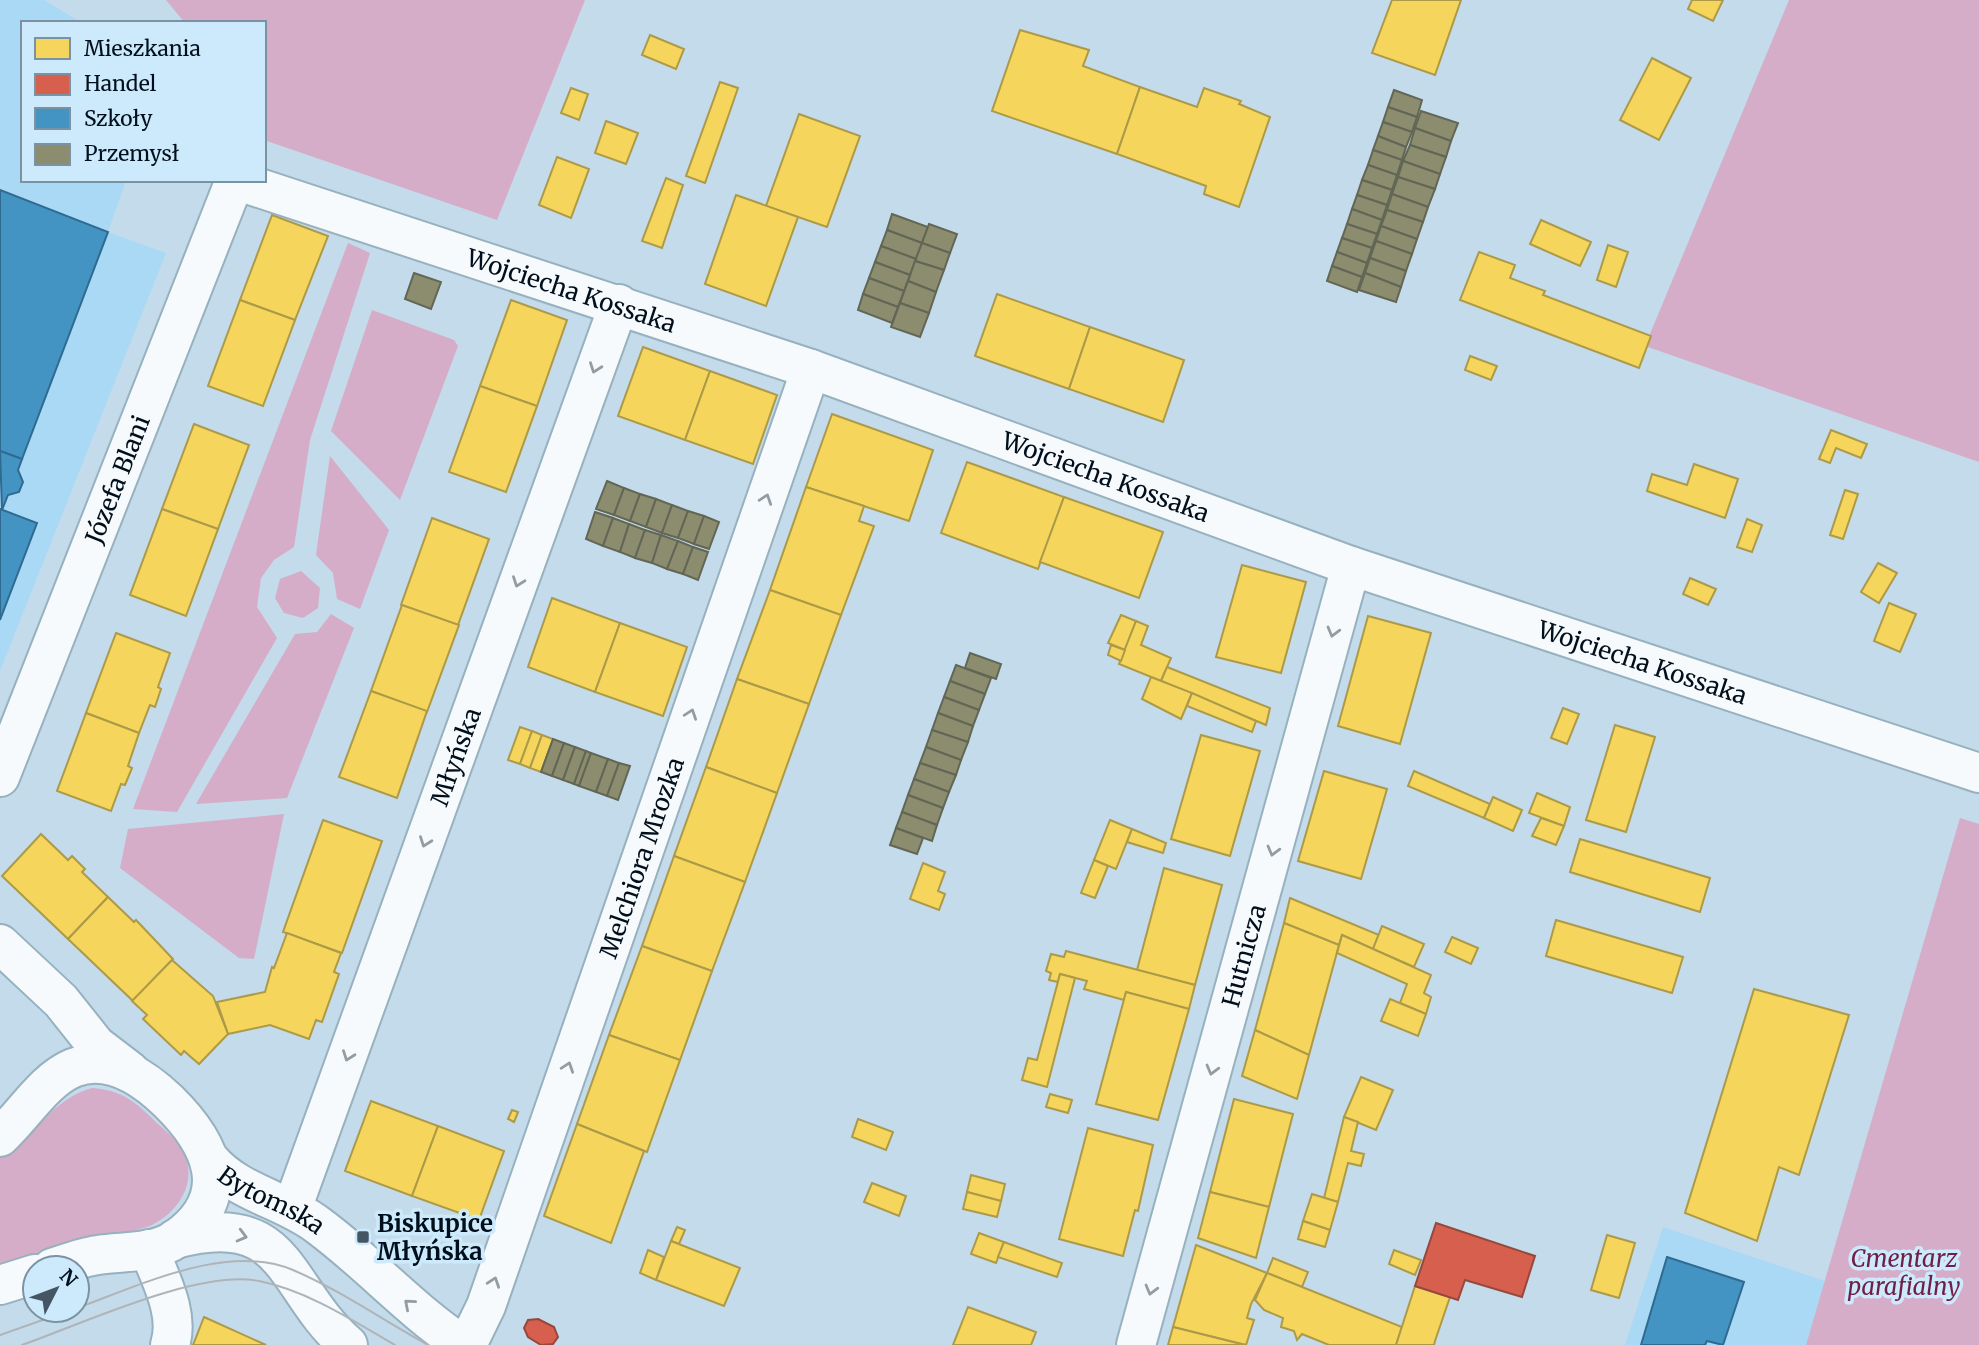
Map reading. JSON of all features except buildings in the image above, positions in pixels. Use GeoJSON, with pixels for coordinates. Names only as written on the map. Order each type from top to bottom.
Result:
{"type":"FeatureCollection","features":[{"type":"Feature","properties":{"kind":"street","name":"Józefa Blani"},"geometry":{"type":"LineString","coordinates":[[0,776],[234,182]]}},
{"type":"Feature","properties":{"kind":"street","name":"Wojciecha Kossaka"},"geometry":{"type":"LineString","coordinates":[[241,182],[811,369],[1352,566],[1979,773]]}},
{"type":"Feature","properties":{"kind":"street","name":"Młyńska"},"geometry":{"type":"LineString","coordinates":[[292,1209],[619,304]]}},
{"type":"Feature","properties":{"kind":"street","name":"Melchiora Mrozka"},"geometry":{"type":"LineString","coordinates":[[465,1345],[486,1306],[811,369]]}},
{"type":"Feature","properties":{"kind":"street","name":"Hutnicza"},"geometry":{"type":"LineString","coordinates":[[1136,1345],[1352,566]]}},
{"type":"Feature","properties":{"kind":"street"},"geometry":{"type":"LineString","coordinates":[[0,944],[61,1001],[96,1045],[148,1083],[191,1124],[210,1160],[213,1180],[208,1196],[191,1226],[162,1244],[175,1328],[170,1345]]}},
{"type":"Feature","properties":{"kind":"street"},"geometry":{"type":"LineString","coordinates":[[38,981],[54,1016],[58,1044],[43,1092]]}},
{"type":"Feature","properties":{"kind":"street"},"geometry":{"type":"LineString","coordinates":[[0,1137],[43,1092],[73,1068],[106,1065],[130,1071]]}},
{"type":"Feature","properties":{"kind":"street","name":"Bytomska"},"geometry":{"type":"LineString","coordinates":[[210,1160],[223,1175],[242,1187],[292,1209],[318,1225],[422,1315],[465,1345]]}},
{"type":"Feature","properties":{"kind":"street","name":"Bytomska"},"geometry":{"type":"LineString","coordinates":[[91,1257],[162,1244],[202,1232],[225,1231],[249,1236],[269,1247],[291,1269],[316,1312],[348,1345]]}},
{"type":"Feature","properties":{"kind":"street"},"geometry":{"type":"LineString","coordinates":[[0,1285],[21,1278]]}},
{"type":"Feature","properties":{"kind":"shaded area"},"geometry":{"type":"Polygon","coordinates":[[[0,0],[44,0],[79,21],[21,21],[21,182],[125,182],[108,232],[166,253],[0,671],[0,0]]]}},
{"type":"Feature","properties":{"kind":"shaded area"},"geometry":{"type":"Polygon","coordinates":[[[1663,1227],[1825,1281],[1806,1345],[1625,1345],[1663,1227]]]}},
{"type":"Feature","properties":{"kind":"green space"},"geometry":{"type":"Polygon","coordinates":[[[166,0],[585,0],[497,220],[266,141],[266,21],[183,21],[166,0]]]}},
{"type":"Feature","properties":{"kind":"green space"},"geometry":{"type":"Polygon","coordinates":[[[1789,0],[1979,0],[1979,462],[1645,346],[1789,0]]]}},
{"type":"Feature","properties":{"kind":"green space"},"geometry":{"type":"Polygon","coordinates":[[[348,243],[370,253],[310,440],[294,547],[274,560],[261,578],[257,607],[277,638],[177,812],[133,809],[348,243]]]}},
{"type":"Feature","properties":{"kind":"green space"},"geometry":{"type":"Polygon","coordinates":[[[372,310],[454,340],[458,346],[400,500],[331,431],[372,310]]]}},
{"type":"Feature","properties":{"kind":"green space"},"geometry":{"type":"Polygon","coordinates":[[[330,456],[389,530],[360,609],[337,599],[333,573],[316,555],[330,456]]]}},
{"type":"Feature","properties":{"kind":"green space"},"geometry":{"type":"Polygon","coordinates":[[[301,571],[320,588],[318,608],[303,618],[284,613],[275,598],[280,579],[301,571]]]}},
{"type":"Feature","properties":{"kind":"green space"},"geometry":{"type":"Polygon","coordinates":[[[331,614],[354,628],[287,798],[196,804],[295,634],[317,632],[331,614]]]}},
{"type":"Feature","properties":{"kind":"green space"},"geometry":{"type":"Polygon","coordinates":[[[284,814],[254,959],[239,958],[120,868],[128,829],[284,814]]]}},
{"type":"Feature","properties":{"kind":"green space","name":"Cmentarz parafialny"},"geometry":{"type":"Polygon","coordinates":[[[1960,818],[1979,824],[1979,1345],[1806,1345],[1960,818]]]}},
{"type":"Feature","properties":{"kind":"green space"},"geometry":{"type":"Polygon","coordinates":[[[92,1088],[120,1094],[168,1132],[183,1151],[187,1163],[189,1174],[183,1195],[169,1213],[150,1226],[55,1254],[21,1254],[21,1264],[0,1270],[0,1155],[78,1093],[92,1088]]]}},
{"type":"Feature","properties":{"kind":"tram line"},"geometry":{"type":"LineString","coordinates":[[91,1303],[184,1270],[240,1261],[267,1263],[293,1270],[328,1287],[428,1345]]}},
{"type":"Feature","properties":{"kind":"tram line"},"geometry":{"type":"LineString","coordinates":[[22,1345],[173,1290],[234,1279],[259,1281],[294,1291],[329,1307],[395,1345]]}},
{"type":"Feature","properties":{"kind":"tram line"},"geometry":{"type":"LineString","coordinates":[[0,1335],[31,1324]]}},
{"type":"Feature","properties":{"kind":"place","name":"Biskupice Młyńska"},"geometry":{"type":"Point","coordinates":[363,1237]}}]}
